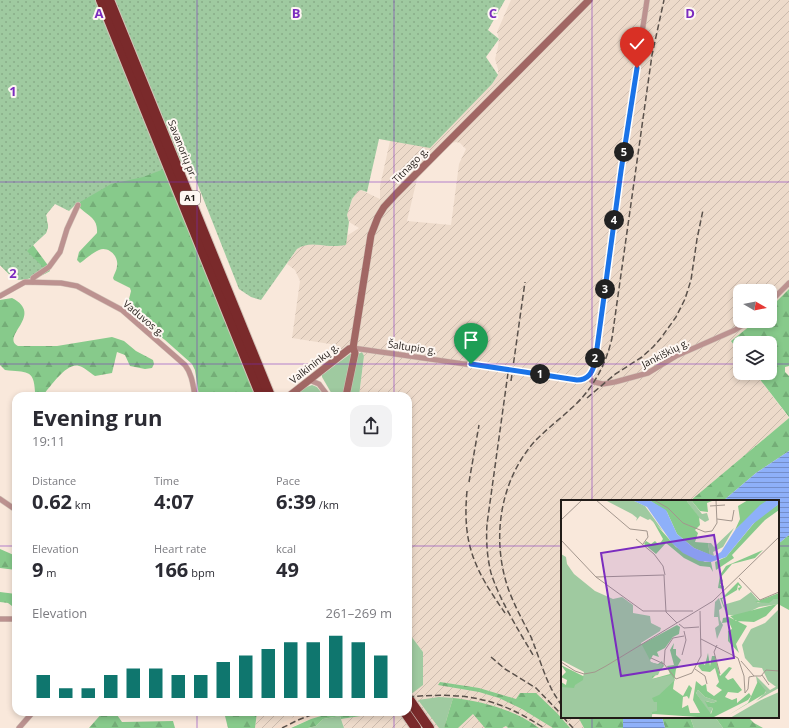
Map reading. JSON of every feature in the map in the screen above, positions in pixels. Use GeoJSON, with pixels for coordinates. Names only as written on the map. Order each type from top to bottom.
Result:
{"type":"FeatureCollection","features":[{"type":"Feature","properties":{"kind":"highway","name":"Savanorių pr."},"geometry":{"type":"LineString","coordinates":[[101,0],[259,392]]}},
{"type":"Feature","properties":{"kind":"highway","name":"Savanorių pr."},"geometry":{"type":"LineString","coordinates":[[109,0],[268,392]]}},
{"type":"Feature","properties":{"kind":"highway"},"geometry":{"type":"LineString","coordinates":[[412,704],[429,728]]}},
{"type":"Feature","properties":{"kind":"highway"},"geometry":{"type":"LineString","coordinates":[[408,716],[416,728]]}},
{"type":"Feature","properties":{"kind":"street","name":"Titnago g."},"geometry":{"type":"LineString","coordinates":[[347,392],[355,353],[353,348],[371,235],[378,217],[384,207],[589,0]]}},
{"type":"Feature","properties":{"kind":"street"},"geometry":{"type":"LineString","coordinates":[[587,377],[592,371],[595,363],[622,165],[647,0]]}},
{"type":"Feature","properties":{"kind":"street","name":"Vaduvos g."},"geometry":{"type":"LineString","coordinates":[[33,282],[33,278],[49,267],[60,252],[67,230],[78,205]]}},
{"type":"Feature","properties":{"kind":"street","name":"Vaduvos g."},"geometry":{"type":"LineString","coordinates":[[0,296],[25,282],[77,286],[122,310],[185,365],[190,372],[194,392]]}},
{"type":"Feature","properties":{"kind":"street"},"geometry":{"type":"LineString","coordinates":[[777,295],[789,283]]}},
{"type":"Feature","properties":{"kind":"street","name":"Jankiškių g."},"geometry":{"type":"LineString","coordinates":[[587,377],[594,382],[604,384],[648,373],[676,356],[738,328]]}},
{"type":"Feature","properties":{"kind":"street","name":"Šaltupio g."},"geometry":{"type":"LineString","coordinates":[[353,348],[577,380],[587,377]]}},
{"type":"Feature","properties":{"kind":"street","name":"Valkininkų g."},"geometry":{"type":"LineString","coordinates":[[294,392],[349,349],[353,348]]}},
{"type":"Feature","properties":{"kind":"street"},"geometry":{"type":"LineString","coordinates":[[309,380],[319,384],[325,392]]}},
{"type":"Feature","properties":{"kind":"street"},"geometry":{"type":"LineString","coordinates":[[0,500],[12,508]]}},
{"type":"Feature","properties":{"kind":"street"},"geometry":{"type":"LineString","coordinates":[[0,619],[12,618]]}},
{"type":"Feature","properties":{"kind":"street"},"geometry":{"type":"LineString","coordinates":[[19,728],[30,716]]}},
{"type":"Feature","properties":{"kind":"shaded area"},"geometry":{"type":"Polygon","coordinates":[[[511,0],[789,0],[789,289],[777,301],[777,284],[733,284],[733,328],[747,328],[737,336],[733,336],[733,339],[731,341],[733,344],[733,380],[760,380],[789,418],[691,500],[561,500],[561,682],[559,683],[561,686],[561,718],[579,718],[584,728],[433,728],[412,698],[412,688],[423,652],[412,637],[412,392],[360,392],[364,357],[362,352],[340,349],[330,344],[292,338],[300,281],[295,270],[287,264],[297,249],[303,245],[310,244],[331,246],[359,228],[349,222],[347,215],[352,199],[358,191],[361,190],[380,199],[380,186],[390,141],[492,84],[498,75],[495,59],[499,39],[497,32],[511,0]],[[456,142],[452,143],[417,179],[407,221],[451,225],[459,164],[466,149],[460,143],[456,142]]]}},
{"type":"Feature","properties":{"kind":"shaded area"},"geometry":{"type":"Polygon","coordinates":[[[256,716],[295,716],[273,728],[255,728],[256,716]]]}},
{"type":"Feature","properties":{"kind":"shaded area"},"geometry":{"type":"Polygon","coordinates":[[[321,716],[289,728],[273,728],[293,717],[321,716]]]}},
{"type":"Feature","properties":{"kind":"shaded area"},"geometry":{"type":"Polygon","coordinates":[[[361,716],[404,716],[412,728],[344,728],[341,719],[361,716]]]}},
{"type":"Feature","properties":{"kind":"green space"},"geometry":{"type":"Polygon","coordinates":[[[0,0],[98,0],[255,392],[198,392],[195,370],[192,364],[165,340],[140,321],[129,309],[128,303],[131,291],[130,288],[114,280],[113,278],[117,269],[115,255],[106,249],[102,249],[80,263],[77,260],[79,252],[97,233],[95,221],[80,208],[79,196],[60,188],[46,215],[48,227],[46,233],[33,245],[47,264],[50,271],[38,277],[15,280],[0,265],[0,0]]]}},
{"type":"Feature","properties":{"kind":"green space"},"geometry":{"type":"Polygon","coordinates":[[[0,0],[505,0],[488,30],[499,39],[486,57],[498,75],[492,84],[430,148],[379,139],[367,192],[361,190],[358,191],[352,199],[347,215],[349,222],[346,245],[305,245],[297,249],[261,300],[251,297],[239,289],[188,160],[143,177],[111,184],[75,205],[69,211],[55,204],[46,215],[48,227],[46,233],[27,251],[45,269],[27,279],[15,280],[0,265],[0,0]]]}},
{"type":"Feature","properties":{"kind":"green space"},"geometry":{"type":"Polygon","coordinates":[[[789,289],[789,366],[785,367],[785,372],[789,376],[789,417],[760,380],[777,380],[777,336],[737,336],[747,328],[777,328],[777,301],[789,289]]]}},
{"type":"Feature","properties":{"kind":"green space"},"geometry":{"type":"Polygon","coordinates":[[[12,298],[21,305],[24,311],[24,318],[14,337],[14,342],[18,346],[57,346],[112,337],[124,341],[136,351],[153,360],[154,364],[152,368],[145,369],[130,366],[125,355],[117,352],[112,373],[95,376],[79,366],[74,366],[64,371],[46,392],[35,392],[31,375],[23,372],[5,370],[0,365],[0,300],[12,298]]]}},
{"type":"Feature","properties":{"kind":"green space"},"geometry":{"type":"Polygon","coordinates":[[[362,352],[364,356],[360,392],[349,392],[358,354],[362,352]]]}},
{"type":"Feature","properties":{"kind":"green space"},"geometry":{"type":"Polygon","coordinates":[[[352,353],[345,392],[331,392],[322,375],[352,353]]]}},
{"type":"Feature","properties":{"kind":"green space"},"geometry":{"type":"Polygon","coordinates":[[[312,385],[317,387],[321,392],[300,392],[304,388],[312,385]]]}},
{"type":"Feature","properties":{"kind":"green space"},"geometry":{"type":"Polygon","coordinates":[[[789,418],[789,451],[756,473],[724,500],[691,500],[789,418]]]}},
{"type":"Feature","properties":{"kind":"green space"},"geometry":{"type":"Polygon","coordinates":[[[789,535],[789,610],[779,605],[779,543],[789,535]]]}},
{"type":"Feature","properties":{"kind":"green space"},"geometry":{"type":"Polygon","coordinates":[[[0,549],[12,554],[12,570],[0,568],[0,549]]]}},
{"type":"Feature","properties":{"kind":"green space"},"geometry":{"type":"Polygon","coordinates":[[[0,592],[12,594],[12,606],[8,603],[0,602],[0,592]]]}},
{"type":"Feature","properties":{"kind":"green space"},"geometry":{"type":"Polygon","coordinates":[[[412,637],[423,652],[423,685],[412,693],[412,637]]]}},
{"type":"Feature","properties":{"kind":"green space"},"geometry":{"type":"Polygon","coordinates":[[[440,682],[479,688],[516,699],[520,693],[536,693],[570,728],[553,728],[522,709],[499,698],[479,692],[438,685],[440,682]]]}},
{"type":"Feature","properties":{"kind":"green space"},"geometry":{"type":"Polygon","coordinates":[[[439,697],[453,698],[444,728],[439,728],[418,700],[439,697]]]}},
{"type":"Feature","properties":{"kind":"green space"},"geometry":{"type":"Polygon","coordinates":[[[453,698],[475,701],[498,707],[520,716],[539,728],[508,728],[506,726],[502,728],[485,728],[473,714],[458,728],[444,728],[453,698]]]}},
{"type":"Feature","properties":{"kind":"green space"},"geometry":{"type":"Polygon","coordinates":[[[100,716],[118,716],[122,722],[173,721],[175,728],[89,728],[100,716]]]}},
{"type":"Feature","properties":{"kind":"green space"},"geometry":{"type":"Polygon","coordinates":[[[225,716],[256,716],[255,728],[228,728],[225,716]]]}},
{"type":"Feature","properties":{"kind":"green space"},"geometry":{"type":"Polygon","coordinates":[[[321,716],[340,716],[323,719],[316,726],[308,728],[291,728],[321,716]]]}},
{"type":"Feature","properties":{"kind":"green space"},"geometry":{"type":"Polygon","coordinates":[[[340,716],[344,728],[308,728],[316,726],[323,719],[340,716]]]}},
{"type":"Feature","properties":{"kind":"green space"},"geometry":{"type":"Polygon","coordinates":[[[340,716],[361,716],[341,719],[340,716]]]}},
{"type":"Feature","properties":{"kind":"green space"},"geometry":{"type":"Polygon","coordinates":[[[579,718],[623,718],[623,728],[584,728],[579,718]]]}},
{"type":"Feature","properties":{"kind":"green space"},"geometry":{"type":"Polygon","coordinates":[[[662,718],[690,718],[694,728],[665,728],[662,718]]]}},
{"type":"Feature","properties":{"kind":"green space"},"geometry":{"type":"Polygon","coordinates":[[[690,718],[716,718],[723,728],[694,728],[690,718]]]}},
{"type":"Feature","properties":{"kind":"green space"},"geometry":{"type":"Polygon","coordinates":[[[716,718],[749,718],[763,728],[723,728],[716,718]]]}},
{"type":"Feature","properties":{"kind":"water"},"geometry":{"type":"Polygon","coordinates":[[[789,451],[789,535],[779,543],[779,500],[724,500],[756,473],[789,451]]]}},
{"type":"Feature","properties":{"kind":"water"},"geometry":{"type":"Polygon","coordinates":[[[623,718],[662,718],[665,728],[623,728],[623,718]]]}},
{"type":"Feature","properties":{"kind":"railway"},"geometry":{"type":"LineString","coordinates":[[561,704],[548,682],[531,637],[508,588],[500,549],[502,510],[514,473],[524,456],[536,440],[574,406],[588,391],[603,366],[609,348],[612,338],[652,55],[664,0]]}},
{"type":"Feature","properties":{"kind":"railway"},"geometry":{"type":"LineString","coordinates":[[587,398],[614,375],[642,357],[653,347],[676,317],[685,299],[691,280],[703,210]]}},
{"type":"Feature","properties":{"kind":"railway"},"geometry":{"type":"LineString","coordinates":[[511,381],[525,282]]}},
{"type":"Feature","properties":{"kind":"railway"},"geometry":{"type":"LineString","coordinates":[[508,373],[487,524],[487,548],[491,573],[499,593],[533,655]]}},
{"type":"Feature","properties":{"kind":"railway"},"geometry":{"type":"LineString","coordinates":[[469,482],[479,425]]}},
{"type":"Feature","properties":{"kind":"railway"},"geometry":{"type":"LineString","coordinates":[[467,491],[467,527],[473,556],[478,570],[505,613]]}},
{"type":"Feature","properties":{"kind":"railway"},"geometry":{"type":"LineString","coordinates":[[491,657],[505,669],[536,688],[561,714]]}},
{"type":"Feature","properties":{"kind":"railway"},"geometry":{"type":"LineString","coordinates":[[412,697],[446,695],[479,699],[511,709],[544,728]]}},
{"type":"Feature","properties":{"kind":"railway"},"geometry":{"type":"LineString","coordinates":[[282,728],[308,716]]}},
{"type":"Feature","properties":{"kind":"railway"},"geometry":{"type":"LineString","coordinates":[[564,718],[573,728]]}},
{"type":"Feature","properties":{"kind":"route"},"geometry":{"type":"LineString","coordinates":[[471,364],[577,380],[584,379],[592,371],[595,363],[621,171],[637,68]]}}]}
